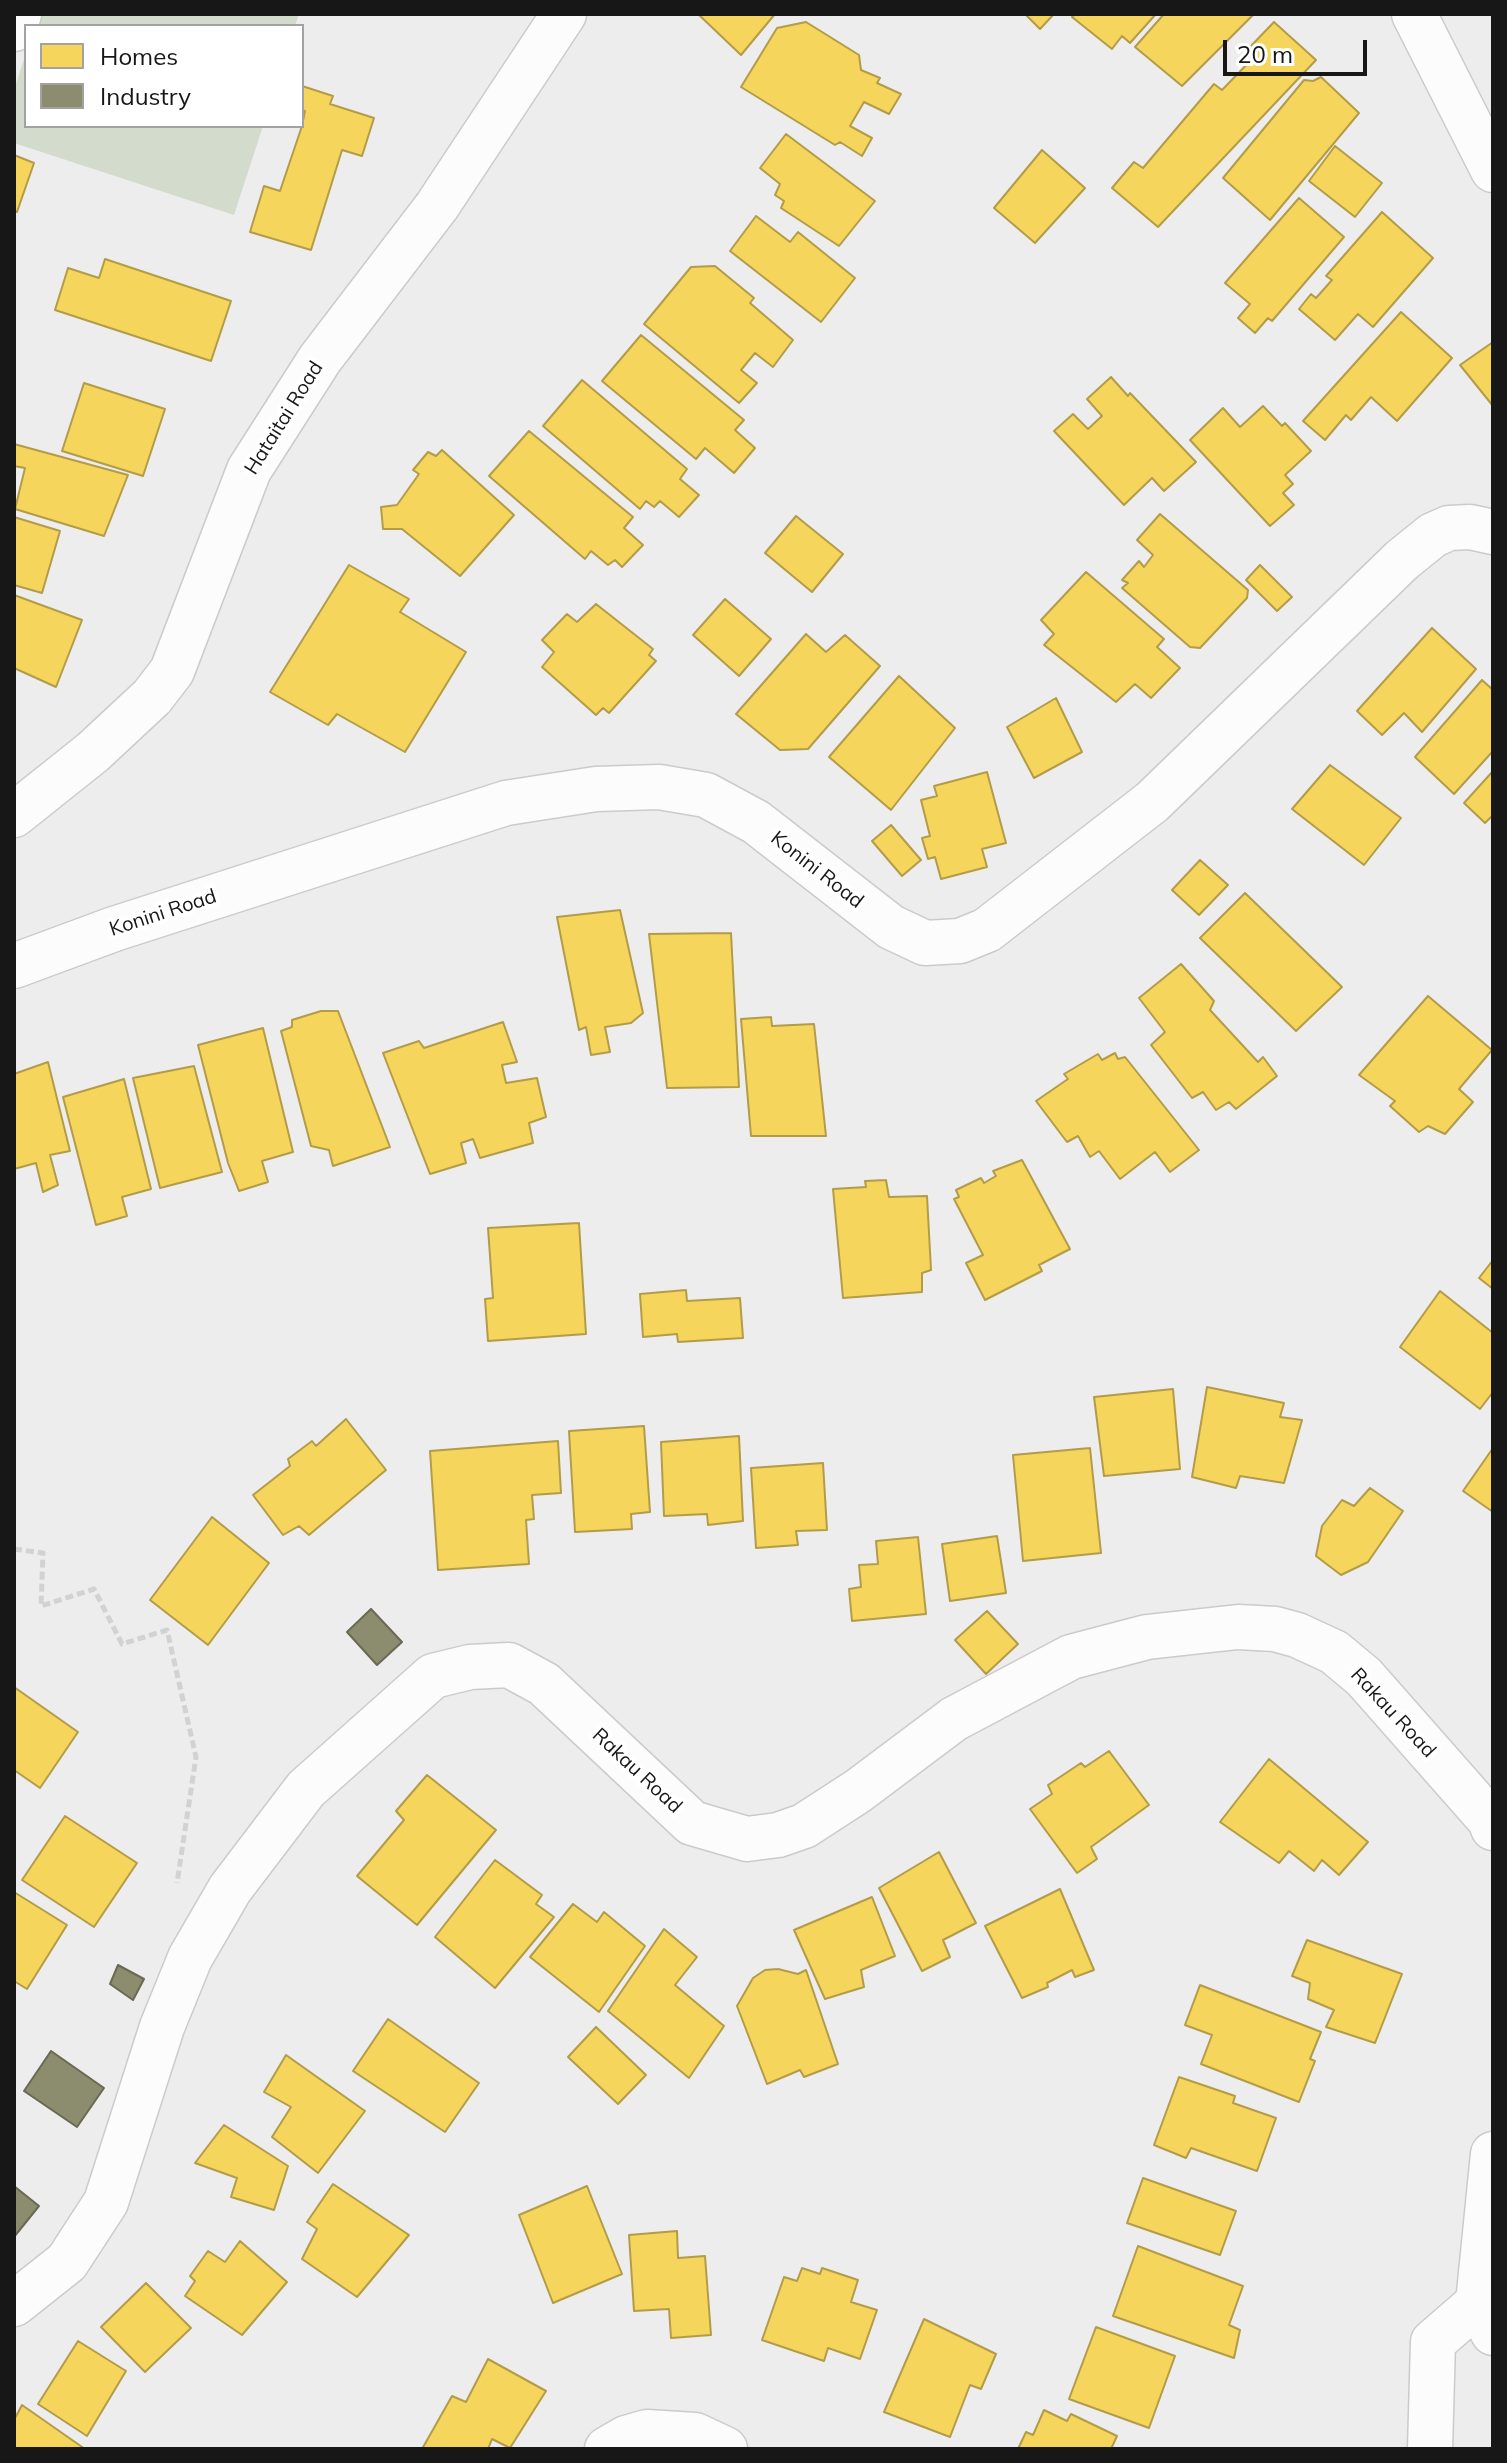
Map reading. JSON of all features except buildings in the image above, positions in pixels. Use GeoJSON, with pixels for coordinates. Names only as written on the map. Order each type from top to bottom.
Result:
{"type":"FeatureCollection","features":[{"type":"Feature","properties":{"kind":"street"},"geometry":{"type":"LineString","coordinates":[[14,29],[19,14]]}},
{"type":"Feature","properties":{"kind":"street","name":"Hataitai Road"},"geometry":{"type":"LineString","coordinates":[[14,815],[93,752],[152,697],[172,671],[249,470],[320,359],[437,206],[564,14]]}},
{"type":"Feature","properties":{"kind":"street"},"geometry":{"type":"LineString","coordinates":[[1414,14],[1493,170]]}},
{"type":"Feature","properties":{"kind":"street","name":"Konini Road"},"geometry":{"type":"LineString","coordinates":[[14,966],[114,929],[493,807],[596,789],[659,787],[706,795],[756,822],[891,927],[925,943],[960,941],[987,930],[1152,802],[1402,560],[1433,535],[1459,527],[1493,532]]}},
{"type":"Feature","properties":{"kind":"street","name":"Rakau Road"},"geometry":{"type":"LineString","coordinates":[[14,2304],[67,2262],[106,2202],[162,2027],[190,1958],[230,1889],[306,1789],[433,1676],[470,1667],[509,1665],[544,1684],[692,1823],[747,1839],[778,1835],[804,1826],[858,1791],[954,1719],[1071,1657],[1147,1637],[1238,1627],[1275,1629],[1297,1635],[1334,1652],[1364,1677],[1490,1820],[1493,1828]]}},
{"type":"Feature","properties":{"kind":"street"},"geometry":{"type":"LineString","coordinates":[[1430,2449],[1433,2342],[1485,2318],[1493,2154]]}},
{"type":"Feature","properties":{"kind":"street"},"geometry":{"type":"LineString","coordinates":[[607,2449],[626,2438],[647,2432],[695,2435],[725,2449]]}},
{"type":"Feature","properties":{"kind":"path"},"geometry":{"type":"LineString","coordinates":[[14,1549],[43,1553],[41,1606],[94,1589],[122,1644],[167,1630],[196,1757],[176,1885]]}},
{"type":"Feature","properties":{"kind":"shaded area"},"geometry":{"type":"Polygon","coordinates":[[[39,14],[299,14],[296,24],[36,24],[39,14]]]}},
{"type":"Feature","properties":{"kind":"shaded area"},"geometry":{"type":"Polygon","coordinates":[[[24,59],[24,128],[262,128],[234,215],[14,143],[14,90],[24,59]]]}}]}
